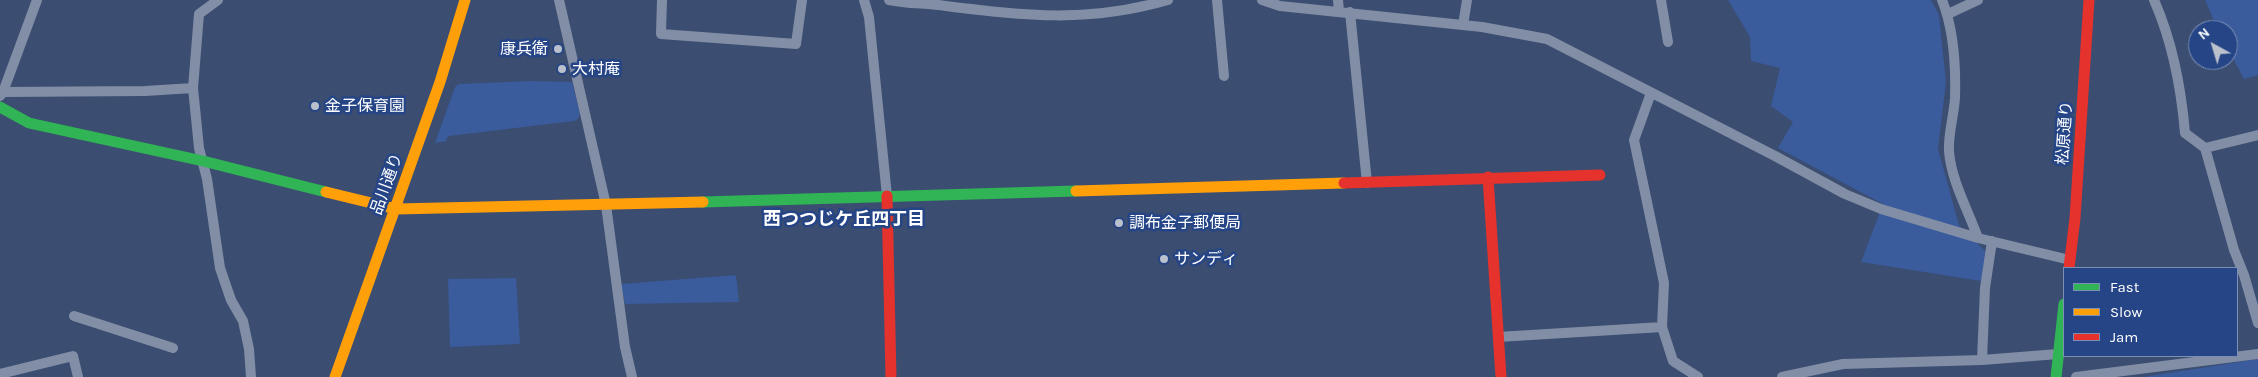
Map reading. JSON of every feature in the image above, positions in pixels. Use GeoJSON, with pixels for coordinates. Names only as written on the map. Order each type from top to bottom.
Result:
{"type":"FeatureCollection","features":[{"type":"Feature","properties":{"kind":"street"},"geometry":{"type":"LineString","coordinates":[[37,0],[1,94],[193,88]]}},
{"type":"Feature","properties":{"kind":"street"},"geometry":{"type":"LineString","coordinates":[[218,0],[198,14],[193,88],[199,148],[203,161],[220,268],[231,300],[243,321],[249,348],[251,377]]}},
{"type":"Feature","properties":{"kind":"street","name":"品川通り"},"geometry":{"type":"LineString","coordinates":[[335,377],[440,82],[465,0]]}},
{"type":"Feature","properties":{"kind":"street"},"geometry":{"type":"LineString","coordinates":[[558,0],[606,205],[625,347],[632,377]]}},
{"type":"Feature","properties":{"kind":"street"},"geometry":{"type":"LineString","coordinates":[[662,0],[661,34],[796,44],[802,0]]}},
{"type":"Feature","properties":{"kind":"street"},"geometry":{"type":"LineString","coordinates":[[864,0],[869,17],[887,196],[891,377]]}},
{"type":"Feature","properties":{"kind":"street"},"geometry":{"type":"LineString","coordinates":[[889,0],[998,13],[1050,16],[1088,16],[1130,10],[1168,0]]}},
{"type":"Feature","properties":{"kind":"street"},"geometry":{"type":"LineString","coordinates":[[1217,0],[1224,76]]}},
{"type":"Feature","properties":{"kind":"street"},"geometry":{"type":"LineString","coordinates":[[1262,0],[1280,6],[1463,25],[1547,39],[1845,194],[1881,209],[2069,264]]}},
{"type":"Feature","properties":{"kind":"street"},"geometry":{"type":"LineString","coordinates":[[1338,0],[1339,11]]}},
{"type":"Feature","properties":{"kind":"street"},"geometry":{"type":"LineString","coordinates":[[1463,25],[1466,0]]}},
{"type":"Feature","properties":{"kind":"street"},"geometry":{"type":"LineString","coordinates":[[1661,0],[1668,42]]}},
{"type":"Feature","properties":{"kind":"street"},"geometry":{"type":"LineString","coordinates":[[1942,0],[1948,14],[1954,54],[1954,98],[1949,151],[1957,181],[1978,238]]}},
{"type":"Feature","properties":{"kind":"street"},"geometry":{"type":"LineString","coordinates":[[1948,14],[1978,0]]}},
{"type":"Feature","properties":{"kind":"street","name":"松原通り"},"geometry":{"type":"LineString","coordinates":[[2069,264],[2075,218],[2090,0]]}},
{"type":"Feature","properties":{"kind":"street"},"geometry":{"type":"LineString","coordinates":[[2154,0],[2167,29],[2180,81],[2185,133],[2205,148],[2234,250],[2244,275],[2258,323]]}},
{"type":"Feature","properties":{"kind":"street"},"geometry":{"type":"LineString","coordinates":[[1350,12],[1367,183]]}},
{"type":"Feature","properties":{"kind":"street"},"geometry":{"type":"LineString","coordinates":[[1650,93],[1634,140],[1664,283],[1662,327],[1673,361],[1698,377]]}},
{"type":"Feature","properties":{"kind":"street"},"geometry":{"type":"LineString","coordinates":[[0,107],[29,123],[203,161],[396,209],[606,205],[1600,175]]}},
{"type":"Feature","properties":{"kind":"street"},"geometry":{"type":"LineString","coordinates":[[2205,148],[2258,135]]}},
{"type":"Feature","properties":{"kind":"street"},"geometry":{"type":"LineString","coordinates":[[1488,177],[1501,377]]}},
{"type":"Feature","properties":{"kind":"street"},"geometry":{"type":"LineString","coordinates":[[1982,360],[1984,288],[1992,241]]}},
{"type":"Feature","properties":{"kind":"street"},"geometry":{"type":"LineString","coordinates":[[2056,377],[2063,312]]}},
{"type":"Feature","properties":{"kind":"street"},"geometry":{"type":"LineString","coordinates":[[74,316],[173,348]]}},
{"type":"Feature","properties":{"kind":"street"},"geometry":{"type":"LineString","coordinates":[[1498,337],[1662,327]]}},
{"type":"Feature","properties":{"kind":"street"},"geometry":{"type":"LineString","coordinates":[[1782,377],[1843,364],[1982,360],[2058,354]]}},
{"type":"Feature","properties":{"kind":"street"},"geometry":{"type":"LineString","coordinates":[[2238,357],[2258,354]]}},
{"type":"Feature","properties":{"kind":"street"},"geometry":{"type":"LineString","coordinates":[[0,374],[73,356],[78,377]]}},
{"type":"Feature","properties":{"kind":"street"},"geometry":{"type":"LineString","coordinates":[[2076,377],[2234,357]]}},
{"type":"Feature","properties":{"kind":"shaded area"},"geometry":{"type":"Polygon","coordinates":[[[1728,0],[1931,0],[1939,15],[1946,82],[1938,149],[1959,225],[1987,253],[1981,281],[1861,262],[1883,204],[1778,148],[1793,122],[1771,106],[1780,68],[1751,61],[1750,37],[1728,0]]]}},
{"type":"Feature","properties":{"kind":"shaded area"},"geometry":{"type":"Polygon","coordinates":[[[2205,0],[2258,0],[2258,75],[2244,79],[2238,68],[2238,20],[2214,20],[2205,0]]]}},
{"type":"Feature","properties":{"kind":"shaded area"},"geometry":{"type":"Polygon","coordinates":[[[531,81],[572,82],[580,114],[578,119],[449,136],[446,139],[447,141],[435,143],[455,87],[459,84],[531,81]]]}},
{"type":"Feature","properties":{"kind":"shaded area"},"geometry":{"type":"Polygon","coordinates":[[[736,275],[739,302],[625,304],[621,284],[736,275]]]}},
{"type":"Feature","properties":{"kind":"shaded area"},"geometry":{"type":"Polygon","coordinates":[[[516,278],[520,344],[450,347],[448,279],[516,278]]]}},
{"type":"Feature","properties":{"kind":"shaded area"},"geometry":{"type":"Polygon","coordinates":[[[2258,359],[2258,377],[2143,377],[2258,359]]]}},
{"type":"Feature","properties":{"kind":"traffic: fast"},"geometry":{"type":"LineString","coordinates":[[0,107],[29,123],[203,161],[326,192]]}},
{"type":"Feature","properties":{"kind":"traffic: fast"},"geometry":{"type":"LineString","coordinates":[[703,202],[1076,191]]}},
{"type":"Feature","properties":{"kind":"traffic: fast"},"geometry":{"type":"LineString","coordinates":[[2056,377],[2063,313]]}},
{"type":"Feature","properties":{"kind":"traffic: slow"},"geometry":{"type":"LineString","coordinates":[[335,377],[440,82],[465,0]]}},
{"type":"Feature","properties":{"kind":"traffic: slow"},"geometry":{"type":"LineString","coordinates":[[1076,191],[1344,183]]}},
{"type":"Feature","properties":{"kind":"traffic: slow"},"geometry":{"type":"LineString","coordinates":[[326,192],[396,209],[703,202]]}},
{"type":"Feature","properties":{"kind":"traffic: jam"},"geometry":{"type":"LineString","coordinates":[[2069,267],[2075,218],[2089,0]]}},
{"type":"Feature","properties":{"kind":"traffic: jam"},"geometry":{"type":"LineString","coordinates":[[1344,183],[1600,175]]}},
{"type":"Feature","properties":{"kind":"traffic: jam"},"geometry":{"type":"LineString","coordinates":[[1488,177],[1501,377]]}},
{"type":"Feature","properties":{"kind":"traffic: jam"},"geometry":{"type":"LineString","coordinates":[[887,196],[891,377]]}},
{"type":"Feature","properties":{"kind":"place","name":"康兵衛"},"geometry":{"type":"Point","coordinates":[558,49]}},
{"type":"Feature","properties":{"kind":"place","name":"大村庵"},"geometry":{"type":"Point","coordinates":[562,69]}},
{"type":"Feature","properties":{"kind":"place","name":"金子保育園"},"geometry":{"type":"Point","coordinates":[315,106]}},
{"type":"Feature","properties":{"kind":"place","name":"調布金子郵便局"},"geometry":{"type":"Point","coordinates":[1119,223]}},
{"type":"Feature","properties":{"kind":"place","name":"サンディ"},"geometry":{"type":"Point","coordinates":[1164,259]}},
{"type":"Feature","properties":{"kind":"district","name":"西つつじケ丘四丁目"},"geometry":{"type":"Point","coordinates":[844,220]}}]}
